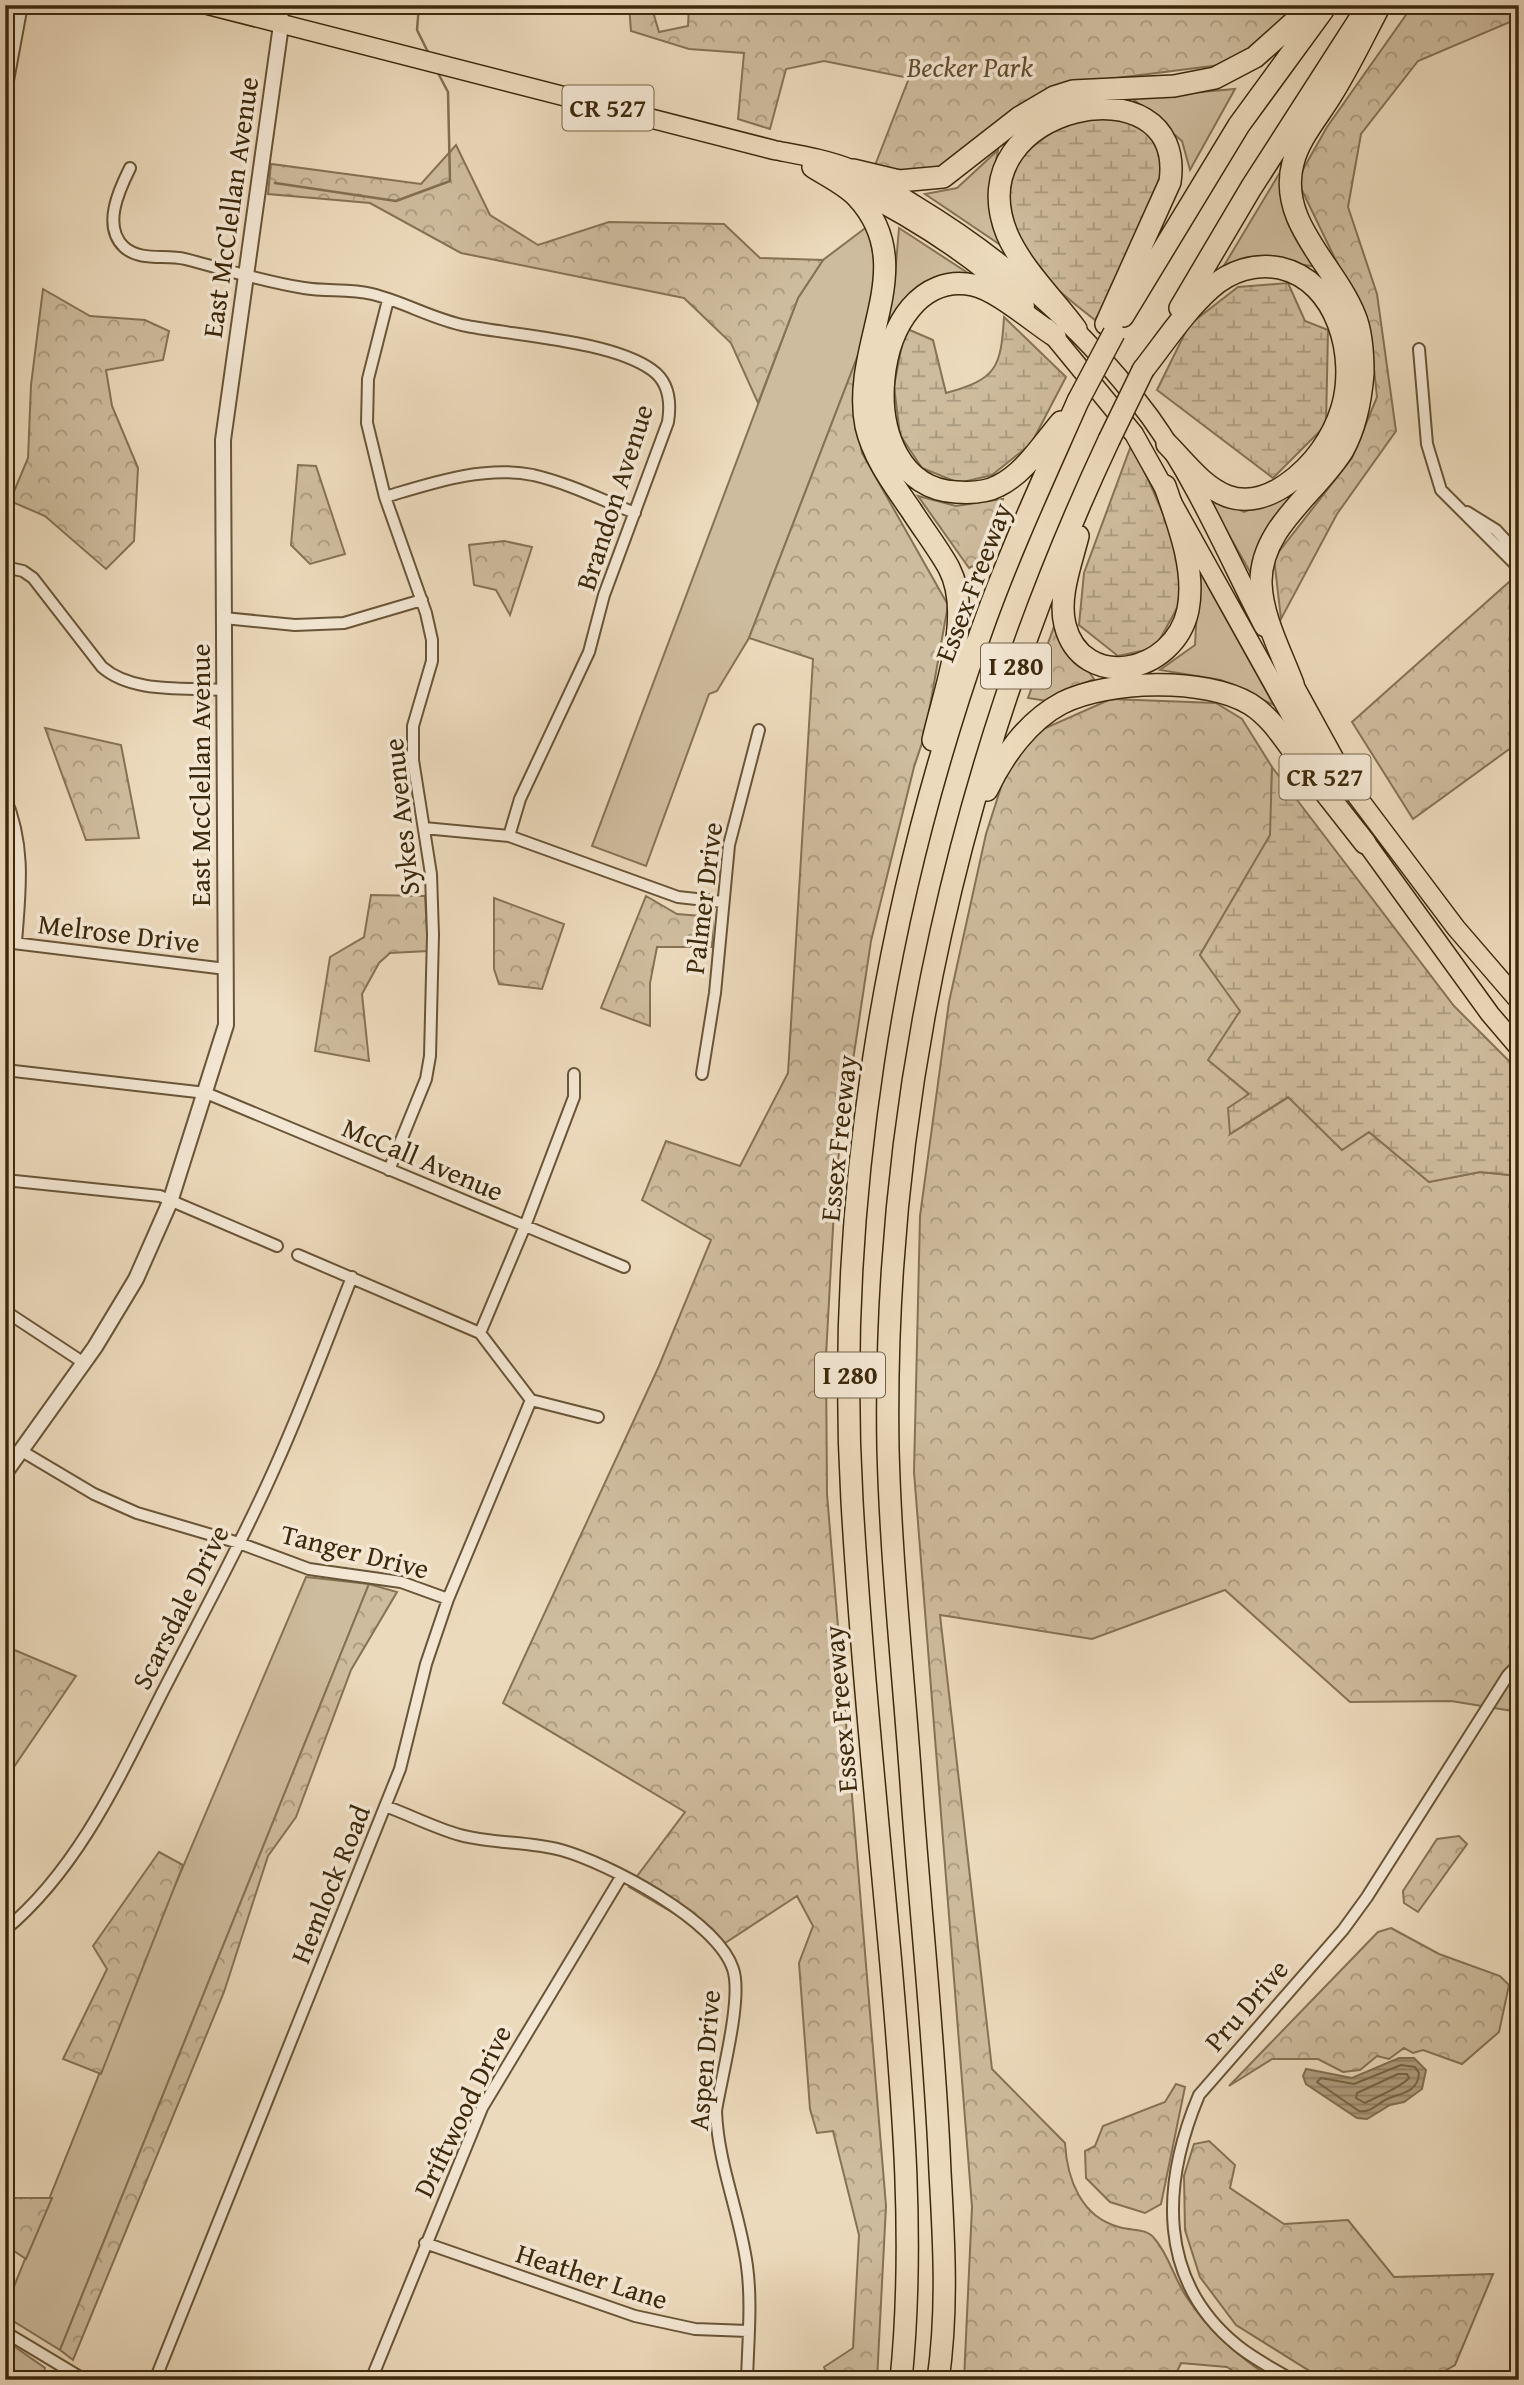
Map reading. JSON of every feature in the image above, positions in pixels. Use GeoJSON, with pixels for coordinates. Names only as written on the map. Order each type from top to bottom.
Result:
{"type":"FeatureCollection","features":[{"type":"Feature","properties":{"kind":"highway"},"geometry":{"type":"LineString","coordinates":[[853,170],[899,181],[943,177],[1020,117],[1054,97],[1073,91],[1174,86],[1215,78],[1255,57],[1312,5]]}},
{"type":"Feature","properties":{"kind":"highway","name":"Essex Freeway"},"geometry":{"type":"LineString","coordinates":[[901,2380],[909,2245],[906,2129],[862,1648],[851,1496],[850,1378],[854,1250],[862,1153],[877,1039],[897,928],[926,809],[981,631],[1078,401],[1110,328],[1239,125],[1327,5]]}},
{"type":"Feature","properties":{"kind":"highway","name":"I 280"},"geometry":{"type":"LineString","coordinates":[[939,2380],[945,2269],[937,2106],[888,1450],[891,1292],[903,1160],[919,1039],[949,901],[1000,714],[1035,610],[1097,466],[1143,370],[1251,188],[1351,31],[1371,5]]}},
{"type":"Feature","properties":{"kind":"highway"},"geometry":{"type":"LineString","coordinates":[[1293,684],[1264,604],[1264,560],[1271,541],[1323,477],[1350,435],[1361,397],[1363,371],[1355,316],[1296,215],[1290,178],[1299,147],[1333,93],[1380,5]]}},
{"type":"Feature","properties":{"kind":"highway"},"geometry":{"type":"LineString","coordinates":[[1076,329],[1014,247],[1003,220],[1000,184],[1010,157],[1031,133],[1057,117],[1090,108],[1121,110],[1148,120],[1167,147],[1172,172],[1110,328]]}},
{"type":"Feature","properties":{"kind":"highway"},"geometry":{"type":"LineString","coordinates":[[813,167],[856,195],[877,223],[886,250],[886,275],[864,372],[866,427],[883,468],[950,569],[959,612],[958,634],[913,825],[897,928]]}},
{"type":"Feature","properties":{"kind":"highway"},"geometry":{"type":"LineString","coordinates":[[1143,370],[1212,287],[1230,275],[1256,267],[1292,271],[1317,289],[1328,303],[1343,341],[1346,386],[1335,426],[1311,463],[1281,489],[1265,496],[1247,499],[1229,496],[1195,473],[1167,444]]}},
{"type":"Feature","properties":{"kind":"highway"},"geometry":{"type":"LineString","coordinates":[[1055,335],[976,286],[959,284],[931,291],[912,306],[886,359],[883,398],[888,433],[911,475],[936,489],[970,493],[998,486],[1010,479],[1078,401]]}},
{"type":"Feature","properties":{"kind":"highway"},"geometry":{"type":"LineString","coordinates":[[1097,466],[1068,574],[1064,622],[1070,639],[1086,656],[1110,667],[1126,668],[1156,659],[1169,648],[1184,622],[1189,599],[1187,560],[1165,486]]}},
{"type":"Feature","properties":{"kind":"highway"},"geometry":{"type":"LineString","coordinates":[[949,901],[978,808],[1006,754],[1024,734],[1063,703],[1107,690],[1181,686],[1233,696],[1250,704],[1270,719],[1365,843]]}},
{"type":"Feature","properties":{"kind":"main road","name":"CR 527"},"geometry":{"type":"LineString","coordinates":[[208,5],[774,150],[817,158],[853,170],[956,231],[1076,329],[1118,377],[1167,444],[1350,787],[1456,928],[1519,1001]]}},
{"type":"Feature","properties":{"kind":"main road","name":"CR 527"},"geometry":{"type":"LineString","coordinates":[[774,150],[902,212],[1001,283],[1055,335],[1134,434],[1328,783],[1365,843],[1519,1048]]}},
{"type":"Feature","properties":{"kind":"main road"},"geometry":{"type":"LineString","coordinates":[[1458,970],[1519,1035]]}},
{"type":"Feature","properties":{"kind":"street"},"geometry":{"type":"LineString","coordinates":[[5,97],[22,5]]}},
{"type":"Feature","properties":{"kind":"street"},"geometry":{"type":"LineString","coordinates":[[281,25],[284,5]]}},
{"type":"Feature","properties":{"kind":"street","name":"East McClellan Avenue"},"geometry":{"type":"LineString","coordinates":[[5,1473],[122,1306],[170,1202],[226,1025],[223,439],[281,25]]}},
{"type":"Feature","properties":{"kind":"street","name":"Brandon Avenue"},"geometry":{"type":"LineString","coordinates":[[130,168],[120,187],[113,224],[116,238],[125,248],[145,257],[179,258],[281,284],[361,291],[465,326],[597,349],[643,364],[655,371],[667,388],[670,411],[604,596],[585,661],[520,799],[509,836]]}},
{"type":"Feature","properties":{"kind":"street","name":"Sykes Avenue"},"geometry":{"type":"LineString","coordinates":[[388,300],[372,360],[367,402],[372,449],[385,497],[422,600],[432,640],[432,661],[414,726],[413,760],[431,874],[433,935],[430,1056],[426,1079],[389,1170]]}},
{"type":"Feature","properties":{"kind":"street"},"geometry":{"type":"LineString","coordinates":[[1419,349],[1424,419],[1432,468],[1441,490],[1519,568]]}},
{"type":"Feature","properties":{"kind":"street"},"geometry":{"type":"LineString","coordinates":[[385,497],[459,477],[512,472],[561,484],[635,513]]}},
{"type":"Feature","properties":{"kind":"street"},"geometry":{"type":"LineString","coordinates":[[1458,508],[1496,530],[1519,555]]}},
{"type":"Feature","properties":{"kind":"street"},"geometry":{"type":"LineString","coordinates":[[1458,508],[1464,520],[1519,576]]}},
{"type":"Feature","properties":{"kind":"street"},"geometry":{"type":"LineString","coordinates":[[5,567],[23,571],[33,578],[102,667],[112,676],[138,684],[224,690]]}},
{"type":"Feature","properties":{"kind":"street"},"geometry":{"type":"LineString","coordinates":[[224,618],[295,625],[344,623],[422,600]]}},
{"type":"Feature","properties":{"kind":"street","name":"Palmer Drive"},"geometry":{"type":"LineString","coordinates":[[702,1074],[715,993],[729,845],[759,730]]}},
{"type":"Feature","properties":{"kind":"street"},"geometry":{"type":"LineString","coordinates":[[5,797],[17,824],[22,870],[11,942]]}},
{"type":"Feature","properties":{"kind":"street"},"geometry":{"type":"LineString","coordinates":[[424,828],[509,836],[678,897],[723,902]]}},
{"type":"Feature","properties":{"kind":"street","name":"Melrose Drive"},"geometry":{"type":"LineString","coordinates":[[11,942],[226,969]]}},
{"type":"Feature","properties":{"kind":"street","name":"McCall Avenue"},"geometry":{"type":"LineString","coordinates":[[5,1070],[206,1093],[624,1267]]}},
{"type":"Feature","properties":{"kind":"street"},"geometry":{"type":"LineString","coordinates":[[480,1333],[526,1226],[574,1097],[574,1074]]}},
{"type":"Feature","properties":{"kind":"street"},"geometry":{"type":"LineString","coordinates":[[5,1180],[160,1196],[277,1246]]}},
{"type":"Feature","properties":{"kind":"street"},"geometry":{"type":"LineString","coordinates":[[298,1255],[480,1333],[531,1400],[598,1417]]}},
{"type":"Feature","properties":{"kind":"street","name":"Scarsdale Drive"},"geometry":{"type":"LineString","coordinates":[[5,1930],[26,1912],[82,1843],[239,1543],[277,1464],[352,1277]]}},
{"type":"Feature","properties":{"kind":"street"},"geometry":{"type":"LineString","coordinates":[[5,1311],[84,1363]]}},
{"type":"Feature","properties":{"kind":"street","name":"Hemlock Road"},"geometry":{"type":"LineString","coordinates":[[155,2380],[400,1769],[426,1664],[448,1599],[531,1400]]}},
{"type":"Feature","properties":{"kind":"street","name":"Tanger Drive"},"geometry":{"type":"LineString","coordinates":[[20,1450],[94,1494],[137,1513],[239,1543],[309,1569],[401,1582],[448,1599]]}},
{"type":"Feature","properties":{"kind":"street","name":"Pru Drive"},"geometry":{"type":"LineString","coordinates":[[1292,2380],[1228,2336],[1200,2302],[1185,2273],[1174,2243],[1171,2199],[1173,2175],[1183,2136],[1199,2095],[1343,1930],[1367,1897],[1508,1675],[1519,1664]]}},
{"type":"Feature","properties":{"kind":"street","name":"Aspen Drive"},"geometry":{"type":"LineString","coordinates":[[385,1806],[460,1835],[561,1850],[621,1877],[671,1904],[704,1928],[723,1949],[733,1969],[734,2005],[716,2111],[716,2129],[747,2264],[747,2380]]}},
{"type":"Feature","properties":{"kind":"street","name":"Driftwood Drive"},"geometry":{"type":"LineString","coordinates":[[371,2380],[482,2108],[621,1877]]}},
{"type":"Feature","properties":{"kind":"street","name":"Heather Lane"},"geometry":{"type":"LineString","coordinates":[[425,2243],[635,2316],[695,2329],[748,2331]]}},
{"type":"Feature","properties":{"kind":"street"},"geometry":{"type":"LineString","coordinates":[[5,2332],[85,2380]]}},
{"type":"Feature","properties":{"kind":"green space","name":"Becker Park"},"geometry":{"type":"Polygon","coordinates":[[[629,5],[651,5],[659,32],[688,26],[689,5],[1297,5],[1281,24],[1228,64],[1061,85],[938,173],[916,176],[874,168],[909,78],[824,61],[786,69],[770,129],[738,119],[744,53],[689,49],[631,31],[629,5]]]}},
{"type":"Feature","properties":{"kind":"green space"},"geometry":{"type":"Polygon","coordinates":[[[1413,5],[1519,5],[1519,24],[1512,21],[1418,61],[1361,134],[1348,207],[1377,294],[1396,431],[1337,514],[1281,619],[1274,558],[1352,458],[1377,397],[1370,331],[1297,180],[1327,127],[1413,5]]]}},
{"type":"Feature","properties":{"kind":"green space"},"geometry":{"type":"Polygon","coordinates":[[[1235,89],[1190,170],[1182,141],[1132,98],[1235,89]]]}},
{"type":"Feature","properties":{"kind":"green space"},"geometry":{"type":"Polygon","coordinates":[[[1114,114],[1139,126],[1161,145],[1162,180],[1126,269],[1095,320],[1044,277],[1022,250],[1009,221],[1009,199],[1015,161],[1054,125],[1114,114]]]}},
{"type":"Feature","properties":{"kind":"green space"},"geometry":{"type":"Polygon","coordinates":[[[456,145],[490,215],[538,245],[609,222],[724,224],[760,258],[823,260],[798,298],[758,403],[731,343],[684,298],[461,253],[370,203],[268,194],[271,164],[421,184],[456,145]]]}},
{"type":"Feature","properties":{"kind":"green space"},"geometry":{"type":"Polygon","coordinates":[[[998,150],[989,200],[1005,248],[925,194],[957,188],[998,150]]]}},
{"type":"Feature","properties":{"kind":"green space"},"geometry":{"type":"Polygon","coordinates":[[[1282,169],[1318,267],[1255,258],[1222,269],[1282,169]]]}},
{"type":"Feature","properties":{"kind":"green space"},"geometry":{"type":"Polygon","coordinates":[[[868,226],[878,280],[860,350],[749,638],[717,691],[709,694],[646,866],[592,846],[798,298],[823,260],[868,226]]]}},
{"type":"Feature","properties":{"kind":"green space"},"geometry":{"type":"Polygon","coordinates":[[[899,228],[971,275],[881,338],[895,276],[899,228]]]}},
{"type":"Feature","properties":{"kind":"green space"},"geometry":{"type":"Polygon","coordinates":[[[1288,283],[1305,321],[1328,330],[1326,425],[1273,478],[1157,390],[1189,325],[1238,287],[1288,283]]]}},
{"type":"Feature","properties":{"kind":"green space"},"geometry":{"type":"Polygon","coordinates":[[[43,289],[90,316],[145,320],[169,331],[163,360],[106,370],[112,406],[138,468],[134,541],[106,569],[45,516],[10,501],[28,458],[31,385],[43,289]]]}},
{"type":"Feature","properties":{"kind":"green space"},"geometry":{"type":"Polygon","coordinates":[[[1004,317],[1066,377],[1031,444],[992,475],[959,483],[922,468],[900,435],[894,386],[905,328],[933,340],[946,393],[976,383],[993,369],[1001,349],[1004,317]]]}},
{"type":"Feature","properties":{"kind":"green space"},"geometry":{"type":"Polygon","coordinates":[[[860,350],[854,398],[862,453],[948,605],[925,734],[914,767],[871,941],[836,1173],[826,1356],[827,1494],[886,2206],[877,2380],[830,2380],[824,2367],[853,2348],[859,2235],[833,2131],[817,2133],[810,2109],[799,1963],[813,1926],[797,1896],[725,1943],[629,1887],[685,1812],[503,1703],[659,1366],[711,1240],[642,1200],[666,1141],[740,1166],[788,1073],[813,659],[749,638],[860,350]]]}},
{"type":"Feature","properties":{"kind":"green space"},"geometry":{"type":"Polygon","coordinates":[[[1132,443],[1176,543],[1181,601],[1155,648],[1118,656],[1079,625],[1084,573],[1132,443]]]}},
{"type":"Feature","properties":{"kind":"green space"},"geometry":{"type":"Polygon","coordinates":[[[298,465],[316,466],[345,554],[310,564],[291,545],[298,465]]]}},
{"type":"Feature","properties":{"kind":"green space"},"geometry":{"type":"Polygon","coordinates":[[[1300,490],[1253,577],[1206,495],[1244,512],[1300,490]]]}},
{"type":"Feature","properties":{"kind":"green space"},"geometry":{"type":"Polygon","coordinates":[[[918,496],[956,506],[1003,499],[989,558],[969,568],[918,496]]]}},
{"type":"Feature","properties":{"kind":"green space"},"geometry":{"type":"Polygon","coordinates":[[[504,541],[532,547],[510,615],[496,590],[474,585],[469,545],[504,541]]]}},
{"type":"Feature","properties":{"kind":"green space"},"geometry":{"type":"Polygon","coordinates":[[[1199,570],[1274,705],[1221,680],[1160,670],[1195,645],[1199,570]]]}},
{"type":"Feature","properties":{"kind":"green space"},"geometry":{"type":"Polygon","coordinates":[[[1509,582],[1519,595],[1519,742],[1413,819],[1352,722],[1509,582]]]}},
{"type":"Feature","properties":{"kind":"green space"},"geometry":{"type":"Polygon","coordinates":[[[1055,624],[1094,679],[1047,701],[1028,698],[1055,624]]]}},
{"type":"Feature","properties":{"kind":"green space"},"geometry":{"type":"Polygon","coordinates":[[[1111,699],[1216,703],[1242,719],[1272,767],[1271,835],[1200,955],[1241,1011],[1209,1060],[1249,1094],[1230,1134],[1289,1097],[1342,1150],[1369,1132],[1429,1182],[1480,1172],[1519,1176],[1519,1712],[1451,1701],[1350,1702],[1225,1590],[1092,1639],[940,1615],[992,2069],[1065,2143],[1073,2183],[1086,2206],[1106,2222],[1151,2235],[1164,2252],[1183,2292],[1206,2323],[1238,2354],[1274,2380],[1247,2380],[1227,2367],[1181,2363],[1173,2380],[964,2380],[972,2207],[914,1472],[920,1216],[949,1002],[986,834],[1003,781],[1032,734],[1111,699]]]}},
{"type":"Feature","properties":{"kind":"green space"},"geometry":{"type":"Polygon","coordinates":[[[45,728],[121,745],[139,838],[86,840],[45,728]]]}},
{"type":"Feature","properties":{"kind":"green space"},"geometry":{"type":"Polygon","coordinates":[[[1272,767],[1454,1006],[1519,1071],[1519,1176],[1480,1172],[1429,1182],[1369,1132],[1342,1150],[1288,1097],[1230,1134],[1228,1108],[1249,1094],[1208,1060],[1240,1011],[1200,955],[1270,835],[1272,767]]]}},
{"type":"Feature","properties":{"kind":"green space"},"geometry":{"type":"Polygon","coordinates":[[[371,895],[425,896],[428,951],[390,953],[379,963],[362,994],[369,1061],[315,1051],[330,957],[364,937],[371,895]]]}},
{"type":"Feature","properties":{"kind":"green space"},"geometry":{"type":"Polygon","coordinates":[[[646,896],[677,914],[713,917],[712,947],[657,947],[650,983],[650,1026],[601,1008],[646,896]]]}},
{"type":"Feature","properties":{"kind":"green space"},"geometry":{"type":"Polygon","coordinates":[[[494,898],[564,924],[542,989],[499,984],[494,969],[494,898]]]}},
{"type":"Feature","properties":{"kind":"green space"},"geometry":{"type":"Polygon","coordinates":[[[306,1577],[369,1584],[60,2350],[5,2316],[5,2309],[171,1895],[306,1577]]]}},
{"type":"Feature","properties":{"kind":"green space"},"geometry":{"type":"Polygon","coordinates":[[[369,1584],[397,1592],[351,1670],[296,1817],[268,1856],[224,1992],[73,2360],[60,2350],[369,1584]]]}},
{"type":"Feature","properties":{"kind":"green space"},"geometry":{"type":"Polygon","coordinates":[[[5,1646],[76,1676],[5,1780],[5,1646]]]}},
{"type":"Feature","properties":{"kind":"green space"},"geometry":{"type":"Polygon","coordinates":[[[1459,1836],[1467,1844],[1418,1912],[1404,1903],[1403,1891],[1437,1839],[1459,1836]]]}},
{"type":"Feature","properties":{"kind":"green space"},"geometry":{"type":"Polygon","coordinates":[[[159,1852],[183,1865],[101,2074],[63,2059],[107,1969],[93,1946],[159,1852]]]}},
{"type":"Feature","properties":{"kind":"green space"},"geometry":{"type":"Polygon","coordinates":[[[1391,1928],[1439,1954],[1500,1976],[1509,1985],[1499,2032],[1462,2064],[1423,2050],[1413,2053],[1404,2048],[1389,2059],[1377,2056],[1360,2070],[1343,2072],[1318,2059],[1272,2059],[1229,2086],[1378,1932],[1391,1928]]]}},
{"type":"Feature","properties":{"kind":"green space"},"geometry":{"type":"Polygon","coordinates":[[[1176,2084],[1185,2087],[1161,2204],[1145,2213],[1110,2202],[1086,2178],[1085,2151],[1095,2146],[1103,2126],[1165,2102],[1176,2084]]]}},
{"type":"Feature","properties":{"kind":"green space"},"geometry":{"type":"Polygon","coordinates":[[[1209,2141],[1235,2165],[1230,2188],[1284,2224],[1348,2220],[1394,2277],[1493,2274],[1455,2365],[1429,2380],[1324,2380],[1236,2325],[1200,2277],[1185,2230],[1184,2176],[1194,2144],[1209,2141]]]}},
{"type":"Feature","properties":{"kind":"green space"},"geometry":{"type":"Polygon","coordinates":[[[5,2191],[12,2198],[52,2198],[26,2259],[5,2245],[5,2191]]]}},
{"type":"Feature","properties":{"kind":"green space"},"geometry":{"type":"Polygon","coordinates":[[[5,2340],[45,2368],[42,2380],[5,2380],[5,2340]]]}},
{"type":"Feature","properties":{"kind":"water"},"geometry":{"type":"Polygon","coordinates":[[[1399,2058],[1414,2058],[1426,2070],[1422,2089],[1404,2102],[1390,2105],[1367,2119],[1357,2118],[1306,2084],[1303,2076],[1306,2069],[1352,2078],[1399,2058]]]}},
{"type":"Feature","properties":{"kind":"waterway"},"geometry":{"type":"LineString","coordinates":[[419,5],[417,30],[429,54]]}},
{"type":"Feature","properties":{"kind":"waterway"},"geometry":{"type":"LineString","coordinates":[[275,183],[396,201],[450,181],[448,92],[438,73]]}}]}
